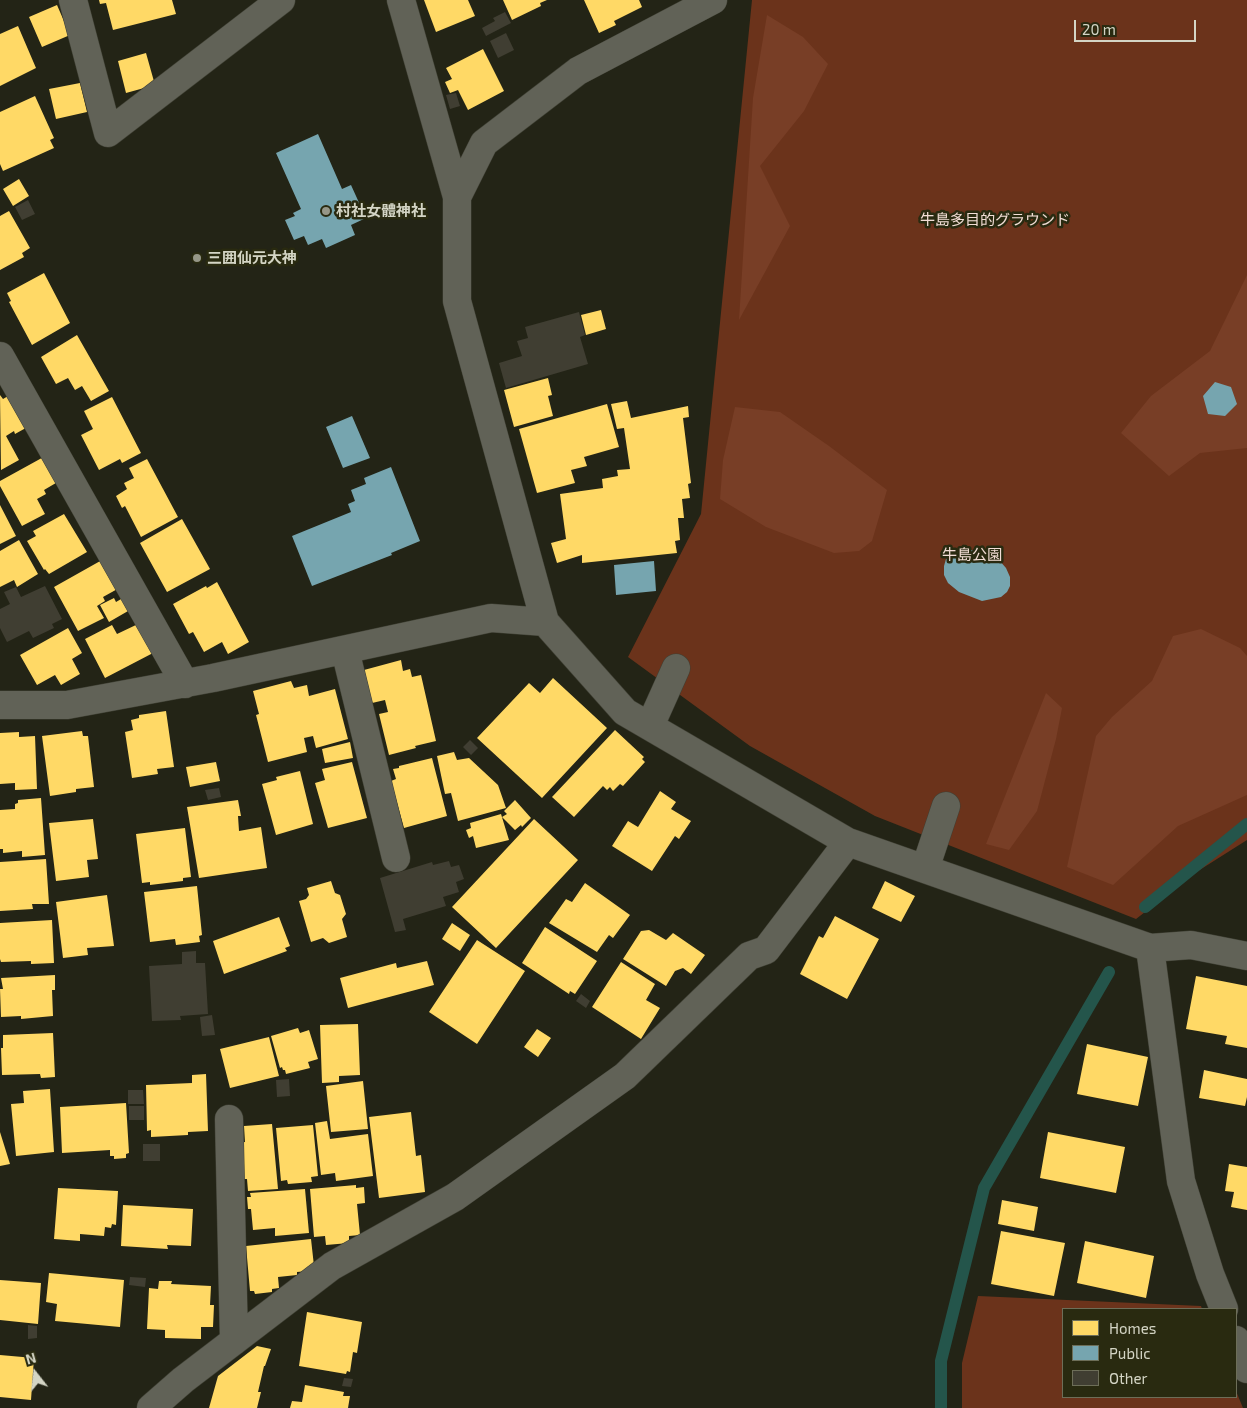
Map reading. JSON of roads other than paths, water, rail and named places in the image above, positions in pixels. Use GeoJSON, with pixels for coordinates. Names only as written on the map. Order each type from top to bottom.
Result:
{"type":"FeatureCollection","features":[{"type":"Feature","properties":{"kind":"street"},"geometry":{"type":"LineString","coordinates":[[73,0],[108,133],[281,0]]}},
{"type":"Feature","properties":{"kind":"street"},"geometry":{"type":"LineString","coordinates":[[402,0],[457,197],[457,301],[545,622],[625,712],[848,842],[1150,948],[1191,945],[1247,956]]}},
{"type":"Feature","properties":{"kind":"street"},"geometry":{"type":"LineString","coordinates":[[457,197],[484,143],[578,72],[713,0]]}},
{"type":"Feature","properties":{"kind":"street"},"geometry":{"type":"LineString","coordinates":[[0,356],[185,684]]}},
{"type":"Feature","properties":{"kind":"street"},"geometry":{"type":"LineString","coordinates":[[0,705],[67,705],[185,684],[491,618],[545,622]]}},
{"type":"Feature","properties":{"kind":"street"},"geometry":{"type":"LineString","coordinates":[[344,650],[396,858]]}},
{"type":"Feature","properties":{"kind":"street"},"geometry":{"type":"LineString","coordinates":[[650,726],[676,668]]}},
{"type":"Feature","properties":{"kind":"street"},"geometry":{"type":"LineString","coordinates":[[925,869],[946,806]]}},
{"type":"Feature","properties":{"kind":"street"},"geometry":{"type":"LineString","coordinates":[[151,1408],[183,1380],[332,1266],[455,1197],[625,1076],[749,956],[766,950],[848,842]]}},
{"type":"Feature","properties":{"kind":"street"},"geometry":{"type":"LineString","coordinates":[[1150,948],[1181,1181],[1210,1274],[1224,1308]]}},
{"type":"Feature","properties":{"kind":"street"},"geometry":{"type":"LineString","coordinates":[[229,1118],[234,1341]]}},
{"type":"Feature","properties":{"kind":"street"},"geometry":{"type":"LineString","coordinates":[[1237,1343],[1247,1369]]}},
{"type":"Feature","properties":{"kind":"waterway"},"geometry":{"type":"LineString","coordinates":[[1145,907],[1247,824]]}},
{"type":"Feature","properties":{"kind":"waterway"},"geometry":{"type":"LineString","coordinates":[[941,1408],[941,1361],[984,1188],[1109,972]]}},
{"type":"Feature","properties":{"kind":"place","name":"村社女體神社"},"geometry":{"type":"Point","coordinates":[326,211]}},
{"type":"Feature","properties":{"kind":"place","name":"三囲仙元大神"},"geometry":{"type":"Point","coordinates":[197,258]}},
{"type":"Feature","properties":{"kind":"park label","name":"牛島多目的グラウンド"},"geometry":{"type":"Point","coordinates":[995,220]}},
{"type":"Feature","properties":{"kind":"park label","name":"牛島公園"},"geometry":{"type":"Point","coordinates":[972,555]}}]}
